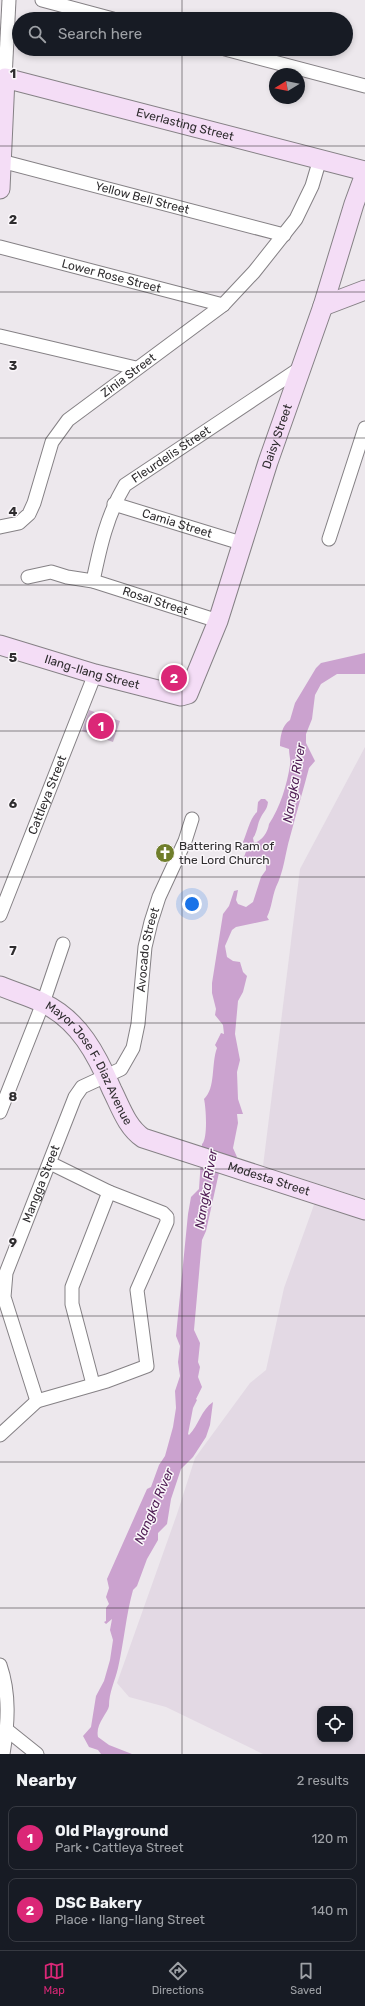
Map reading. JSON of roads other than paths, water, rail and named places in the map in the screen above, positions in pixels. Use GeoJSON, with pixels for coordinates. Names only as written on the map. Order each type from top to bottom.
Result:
{"type":"FeatureCollection","features":[{"type":"Feature","properties":{"kind":"street"},"geometry":{"type":"LineString","coordinates":[[0,189],[9,0]]}},
{"type":"Feature","properties":{"kind":"street"},"geometry":{"type":"LineString","coordinates":[[42,0],[87,12]]}},
{"type":"Feature","properties":{"kind":"street"},"geometry":{"type":"LineString","coordinates":[[251,56],[365,86]]}},
{"type":"Feature","properties":{"kind":"street","name":"Everlasting Street"},"geometry":{"type":"LineString","coordinates":[[5,78],[320,159],[365,172]]}},
{"type":"Feature","properties":{"kind":"street","name":"Zinia Street"},"geometry":{"type":"LineString","coordinates":[[0,527],[19,524],[29,514],[34,503],[52,442],[68,420],[136,368],[223,305],[254,272],[284,235],[305,202],[312,186],[320,159]]}},
{"type":"Feature","properties":{"kind":"street","name":"Yellow Bell Street"},"geometry":{"type":"LineString","coordinates":[[1,161],[284,235]]}},
{"type":"Feature","properties":{"kind":"street","name":"Daisy Street"},"geometry":{"type":"LineString","coordinates":[[185,696],[188,694],[218,620],[241,543],[359,202],[365,172]]}},
{"type":"Feature","properties":{"kind":"street","name":"Lower Rose Street"},"geometry":{"type":"LineString","coordinates":[[0,247],[223,305]]}},
{"type":"Feature","properties":{"kind":"street"},"geometry":{"type":"LineString","coordinates":[[323,306],[365,290]]}},
{"type":"Feature","properties":{"kind":"street"},"geometry":{"type":"LineString","coordinates":[[0,336],[136,368]]}},
{"type":"Feature","properties":{"kind":"street","name":"Fleurdelis Street"},"geometry":{"type":"LineString","coordinates":[[93,582],[102,538],[114,504],[126,485],[302,367]]}},
{"type":"Feature","properties":{"kind":"street"},"geometry":{"type":"LineString","coordinates":[[329,539],[365,428]]}},
{"type":"Feature","properties":{"kind":"street","name":"Camia Street"},"geometry":{"type":"LineString","coordinates":[[114,504],[241,543]]}},
{"type":"Feature","properties":{"kind":"street","name":"Rosal Street"},"geometry":{"type":"LineString","coordinates":[[28,577],[51,572],[93,582],[218,620]]}},
{"type":"Feature","properties":{"kind":"street","name":"Ilang-Ilang Street"},"geometry":{"type":"LineString","coordinates":[[0,645],[95,674],[185,696]]}},
{"type":"Feature","properties":{"kind":"street","name":"Cattleya Street"},"geometry":{"type":"LineString","coordinates":[[0,916],[95,674]]}},
{"type":"Feature","properties":{"kind":"street","name":"Avocado Street"},"geometry":{"type":"LineString","coordinates":[[106,1074],[121,1069],[133,1048],[138,1024],[146,947],[151,922],[159,897],[185,841],[192,819]]}},
{"type":"Feature","properties":{"kind":"street"},"geometry":{"type":"LineString","coordinates":[[0,1112],[43,1003],[63,944]]}},
{"type":"Feature","properties":{"kind":"street","name":"Mayor Jose F. Diaz Avenue"},"geometry":{"type":"LineString","coordinates":[[0,986],[43,1003],[72,1022],[84,1037],[106,1074],[126,1120],[134,1132],[153,1143],[171,1149]]}},
{"type":"Feature","properties":{"kind":"street","name":"Mangga Street"},"geometry":{"type":"LineString","coordinates":[[37,1400],[4,1297],[6,1273],[75,1097],[82,1087],[106,1074]]}},
{"type":"Feature","properties":{"kind":"street","name":"Modesta Street"},"geometry":{"type":"LineString","coordinates":[[171,1149],[309,1191],[365,1210]]}},
{"type":"Feature","properties":{"kind":"street"},"geometry":{"type":"LineString","coordinates":[[0,1435],[37,1400],[93,1384],[147,1366],[136,1290],[167,1217],[163,1213],[109,1192],[50,1163]]}},
{"type":"Feature","properties":{"kind":"street"},"geometry":{"type":"LineString","coordinates":[[93,1384],[72,1304],[72,1287],[109,1192]]}},
{"type":"Feature","properties":{"kind":"street"},"geometry":{"type":"LineString","coordinates":[[0,1665],[7,1693],[7,1730],[3,1754]]}},
{"type":"Feature","properties":{"kind":"street"},"geometry":{"type":"LineString","coordinates":[[7,1730],[37,1754]]}},
{"type":"Feature","properties":{"kind":"water","name":"Nangka River"},"geometry":{"type":"Polygon","coordinates":[[[365,653],[365,674],[337,674],[321,684],[315,695],[312,719],[306,734],[306,743],[315,761],[309,768],[288,843],[283,869],[267,917],[269,920],[236,927],[232,930],[225,946],[227,957],[233,961],[240,962],[243,972],[247,976],[243,992],[238,1001],[235,1034],[240,1060],[237,1072],[238,1099],[243,1114],[237,1114],[238,1123],[233,1148],[237,1157],[226,1158],[220,1168],[206,1231],[202,1240],[194,1330],[200,1343],[198,1362],[200,1367],[198,1377],[202,1387],[193,1408],[188,1434],[189,1435],[206,1409],[213,1402],[210,1425],[206,1437],[193,1457],[181,1469],[171,1499],[167,1524],[158,1533],[158,1540],[147,1559],[137,1586],[133,1590],[109,1706],[98,1728],[98,1737],[109,1745],[132,1754],[101,1754],[98,1750],[89,1747],[83,1736],[91,1727],[96,1696],[104,1681],[110,1660],[113,1640],[110,1630],[112,1619],[106,1624],[104,1622],[106,1621],[106,1608],[109,1604],[106,1597],[109,1588],[107,1579],[147,1489],[151,1487],[159,1465],[165,1456],[173,1427],[176,1408],[175,1391],[180,1376],[178,1362],[180,1346],[176,1336],[188,1214],[191,1197],[199,1189],[202,1144],[206,1130],[204,1099],[208,1094],[212,1082],[217,1048],[215,1045],[221,1033],[224,1034],[223,1025],[215,1015],[216,1009],[212,993],[212,983],[223,914],[229,906],[234,891],[238,890],[236,900],[238,904],[246,907],[253,902],[261,877],[266,870],[266,860],[262,858],[242,862],[247,849],[243,842],[251,822],[257,812],[258,802],[261,799],[265,799],[268,802],[253,838],[254,843],[260,840],[266,833],[282,796],[289,773],[290,762],[289,749],[280,746],[280,739],[283,728],[290,720],[295,703],[316,668],[321,663],[365,653]]]}},
{"type":"Feature","properties":{"kind":"place","name":"DSC Bakery"},"geometry":{"type":"Point","coordinates":[174,678]}},
{"type":"Feature","properties":{"kind":"place","name":"Old Playground"},"geometry":{"type":"Point","coordinates":[101,726]}},
{"type":"Feature","properties":{"kind":"place","name":"Battering Ram of the Lord Church"},"geometry":{"type":"Point","coordinates":[165,853]}}]}
